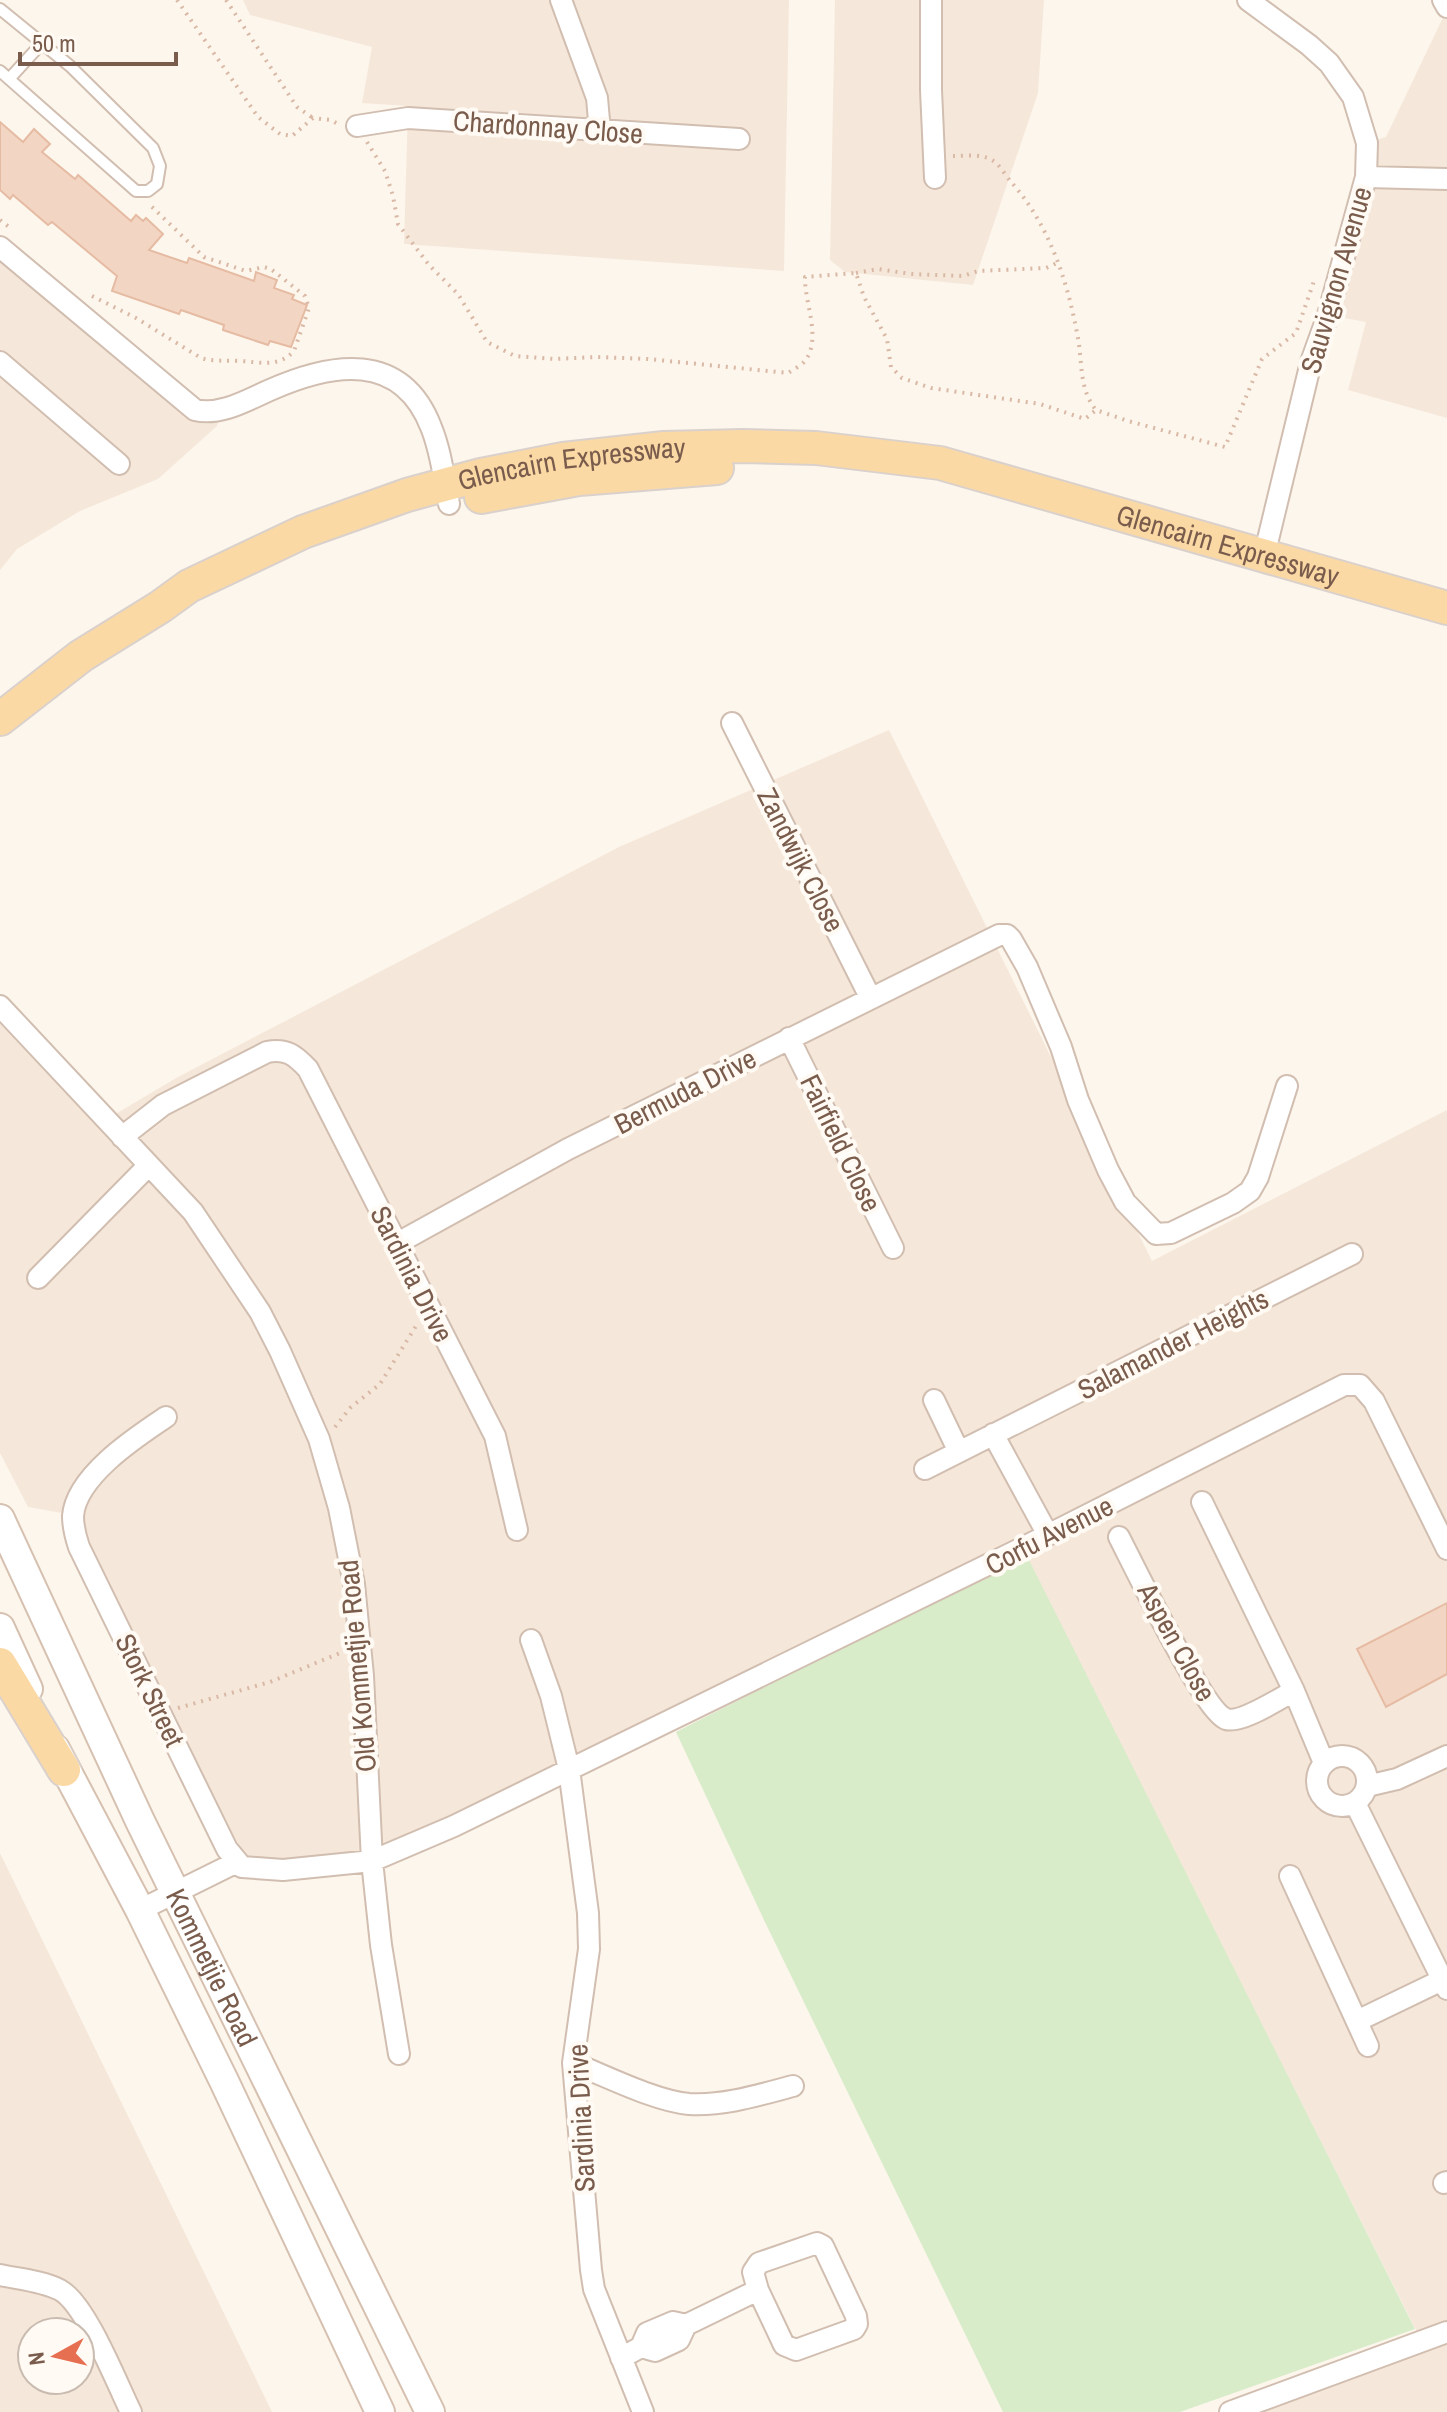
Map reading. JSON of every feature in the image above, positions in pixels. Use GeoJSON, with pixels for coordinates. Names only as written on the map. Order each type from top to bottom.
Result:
{"type":"FeatureCollection","features":[{"type":"Feature","properties":{"kind":"main road","name":"Glencairn Expressway"},"geometry":{"type":"LineString","coordinates":[[0,719],[81,656],[160,607],[531,464],[650,443],[865,452],[940,463],[1447,608]]}},
{"type":"Feature","properties":{"kind":"main road","name":"Glencairn Expressway"},"geometry":{"type":"LineString","coordinates":[[447,494],[712,468],[809,467],[1007,484]]}},
{"type":"Feature","properties":{"kind":"main road","name":"Kommetjie Road"},"geometry":{"type":"LineString","coordinates":[[0,1519],[140,1821],[430,2412]]}},
{"type":"Feature","properties":{"kind":"main road","name":"Kommetjie Road"},"geometry":{"type":"LineString","coordinates":[[0,1628],[64,1770],[140,1910],[380,2412]]}},
{"type":"Feature","properties":{"kind":"main road"},"geometry":{"type":"LineString","coordinates":[[0,1664],[64,1770]]}},
{"type":"Feature","properties":{"kind":"street"},"geometry":{"type":"LineString","coordinates":[[561,0],[597,98],[600,132]]}},
{"type":"Feature","properties":{"kind":"street"},"geometry":{"type":"LineString","coordinates":[[931,0],[935,178]]}},
{"type":"Feature","properties":{"kind":"street","name":"Sauvignon Avenue"},"geometry":{"type":"LineString","coordinates":[[1248,0],[1320,54],[1348,87],[1367,143],[1366,177],[1311,362],[1264,556]]}},
{"type":"Feature","properties":{"kind":"street"},"geometry":{"type":"LineString","coordinates":[[1443,0],[1447,7]]}},
{"type":"Feature","properties":{"kind":"street","name":"Chardonnay Close"},"geometry":{"type":"LineString","coordinates":[[357,126],[408,118],[739,139]]}},
{"type":"Feature","properties":{"kind":"street"},"geometry":{"type":"LineString","coordinates":[[1366,177],[1447,179]]}},
{"type":"Feature","properties":{"kind":"street"},"geometry":{"type":"LineString","coordinates":[[6,238],[60,294],[195,410],[211,412],[231,407],[325,369],[360,369],[392,380],[417,401],[425,413],[434,435],[447,494]]}},
{"type":"Feature","properties":{"kind":"street"},"geometry":{"type":"LineString","coordinates":[[0,362],[119,464]]}},
{"type":"Feature","properties":{"kind":"street","name":"Zandwijk Close"},"geometry":{"type":"LineString","coordinates":[[732,723],[870,997]]}},
{"type":"Feature","properties":{"kind":"street","name":"Bermuda Drive"},"geometry":{"type":"LineString","coordinates":[[396,1244],[568,1149],[999,935],[1007,935],[1011,939],[1027,967],[1108,1170],[1125,1202],[1156,1234],[1171,1233],[1233,1203],[1250,1191],[1258,1177],[1287,1086]]}},
{"type":"Feature","properties":{"kind":"street","name":"Old Kommetjie Road"},"geometry":{"type":"LineString","coordinates":[[0,1006],[193,1212],[260,1312],[291,1374],[322,1450],[347,1543],[361,1645],[372,1861],[381,1945],[399,2054]]}},
{"type":"Feature","properties":{"kind":"street","name":"Fairfield Close"},"geometry":{"type":"LineString","coordinates":[[789,1038],[893,1248]]}},
{"type":"Feature","properties":{"kind":"street","name":"Sardinia Drive"},"geometry":{"type":"LineString","coordinates":[[122,1137],[163,1105],[267,1052],[283,1050],[308,1069],[495,1436],[517,1530]]}},
{"type":"Feature","properties":{"kind":"street"},"geometry":{"type":"LineString","coordinates":[[38,1278],[149,1165]]}},
{"type":"Feature","properties":{"kind":"street","name":"Salamander Heights"},"geometry":{"type":"LineString","coordinates":[[925,1469],[1352,1254]]}},
{"type":"Feature","properties":{"kind":"street","name":"Corfu Avenue"},"geometry":{"type":"LineString","coordinates":[[372,1861],[454,1826],[700,1707],[1348,1384],[1364,1388],[1374,1401],[1447,1549]]}},
{"type":"Feature","properties":{"kind":"street"},"geometry":{"type":"LineString","coordinates":[[934,1400],[959,1452]]}},
{"type":"Feature","properties":{"kind":"street","name":"Stork Street"},"geometry":{"type":"LineString","coordinates":[[166,1417],[138,1436],[94,1476],[83,1490],[73,1515],[79,1547],[227,1849],[237,1862]]}},
{"type":"Feature","properties":{"kind":"street"},"geometry":{"type":"LineString","coordinates":[[993,1434],[1048,1535]]}},
{"type":"Feature","properties":{"kind":"street"},"geometry":{"type":"LineString","coordinates":[[1202,1502],[1294,1691],[1324,1763]]}},
{"type":"Feature","properties":{"kind":"street","name":"Aspen Close"},"geometry":{"type":"LineString","coordinates":[[1119,1537],[1217,1714],[1228,1720],[1241,1719],[1294,1691]]}},
{"type":"Feature","properties":{"kind":"street","name":"Sardinia Drive"},"geometry":{"type":"LineString","coordinates":[[531,1640],[551,1696],[569,1769],[590,1935],[573,2063],[591,2270],[594,2289],[643,2412]]}},
{"type":"Feature","properties":{"kind":"street"},"geometry":{"type":"LineString","coordinates":[[1357,2021],[1445,1985],[1361,1794],[1366,1775],[1362,1766],[1354,1759],[1333,1757],[1324,1763],[1317,1774],[1320,1794],[1335,1806],[1361,1794],[1397,1779],[1447,1756]]}},
{"type":"Feature","properties":{"kind":"street"},"geometry":{"type":"LineString","coordinates":[[140,1910],[237,1862],[249,1870],[283,1870],[372,1861]]}},
{"type":"Feature","properties":{"kind":"street"},"geometry":{"type":"LineString","coordinates":[[1290,1876],[1368,2046]]}},
{"type":"Feature","properties":{"kind":"street"},"geometry":{"type":"LineString","coordinates":[[573,2063],[662,2098],[688,2104],[739,2100],[793,2086]]}},
{"type":"Feature","properties":{"kind":"street"},"geometry":{"type":"LineString","coordinates":[[817,2243],[823,2246],[857,2324],[854,2329],[796,2350],[790,2349],[784,2345],[758,2290],[753,2272],[759,2263],[817,2243]]}},
{"type":"Feature","properties":{"kind":"street"},"geometry":{"type":"LineString","coordinates":[[0,2275],[51,2286],[67,2294],[84,2318],[131,2412]]}},
{"type":"Feature","properties":{"kind":"street"},"geometry":{"type":"LineString","coordinates":[[621,2358],[641,2347],[647,2333],[673,2322],[686,2325],[758,2290]]}},
{"type":"Feature","properties":{"kind":"street"},"geometry":{"type":"LineString","coordinates":[[1230,2412],[1447,2332]]}},
{"type":"Feature","properties":{"kind":"lane"},"geometry":{"type":"LineString","coordinates":[[0,9],[70,66],[153,148],[160,166],[157,184],[148,191],[136,191],[0,71]]}},
{"type":"Feature","properties":{"kind":"lane"},"geometry":{"type":"LineString","coordinates":[[9,79],[42,43]]}},
{"type":"Feature","properties":{"kind":"lane"},"geometry":{"type":"LineString","coordinates":[[531,464],[567,447]]}},
{"type":"Feature","properties":{"kind":"path"},"geometry":{"type":"LineString","coordinates":[[177,0],[258,117],[280,134],[292,136],[313,118]]}},
{"type":"Feature","properties":{"kind":"path"},"geometry":{"type":"LineString","coordinates":[[226,0],[297,107],[313,118],[331,120],[342,126],[357,126],[385,171],[398,224],[429,265],[458,294],[487,342],[515,356],[648,359],[788,373],[806,360],[812,339],[810,312],[804,293],[805,277],[878,269],[963,276],[978,271],[1046,268],[1057,263]]}},
{"type":"Feature","properties":{"kind":"path"},"geometry":{"type":"LineString","coordinates":[[933,157],[978,155],[995,162],[1027,200],[1044,227],[1057,263],[1078,334],[1087,399],[1096,410],[1225,447],[1262,359],[1296,333],[1314,281],[1341,269]]}},
{"type":"Feature","properties":{"kind":"path"},"geometry":{"type":"LineString","coordinates":[[89,295],[213,362],[236,360],[268,364],[294,351],[309,308],[305,296],[271,269],[264,267],[246,271],[204,257],[136,191]]}},
{"type":"Feature","properties":{"kind":"path"},"geometry":{"type":"LineString","coordinates":[[0,220],[6,238]]}},
{"type":"Feature","properties":{"kind":"path"},"geometry":{"type":"LineString","coordinates":[[856,273],[864,297],[887,339],[891,367],[902,378],[931,388],[1040,404],[1085,419],[1096,410]]}},
{"type":"Feature","properties":{"kind":"path"},"geometry":{"type":"LineString","coordinates":[[322,1450],[340,1419],[387,1376],[428,1306]]}},
{"type":"Feature","properties":{"kind":"path"},"geometry":{"type":"LineString","coordinates":[[161,1713],[270,1682],[361,1645]]}},
{"type":"Feature","properties":{"kind":"shaded area"},"geometry":{"type":"Polygon","coordinates":[[[243,0],[789,0],[784,271],[404,244],[408,106],[362,103],[372,47],[250,15],[243,0]]]}},
{"type":"Feature","properties":{"kind":"shaded area"},"geometry":{"type":"Polygon","coordinates":[[[835,0],[1044,0],[1038,93],[973,285],[845,272],[830,260],[835,0]]]}},
{"type":"Feature","properties":{"kind":"shaded area"},"geometry":{"type":"Polygon","coordinates":[[[1447,9],[1447,418],[1348,390],[1366,322],[1328,315],[1367,143],[1386,137],[1447,9]]]}},
{"type":"Feature","properties":{"kind":"shaded area"},"geometry":{"type":"Polygon","coordinates":[[[0,244],[179,391],[222,411],[217,426],[158,479],[80,511],[17,549],[0,570],[0,244]]]}},
{"type":"Feature","properties":{"kind":"shaded area"},"geometry":{"type":"Polygon","coordinates":[[[889,730],[1152,1261],[1447,1110],[1447,2412],[1230,2412],[1421,2340],[1022,1549],[372,1861],[242,1867],[73,1515],[28,1507],[0,1453],[0,1006],[107,1119],[178,1077],[619,847],[889,730]]]}},
{"type":"Feature","properties":{"kind":"shaded area"},"geometry":{"type":"Polygon","coordinates":[[[0,1853],[272,2412],[0,2412],[0,1853]]]}},
{"type":"Feature","properties":{"kind":"green space"},"geometry":{"type":"Polygon","coordinates":[[[1026,1554],[1415,2329],[1180,2412],[1003,2412],[676,1732],[1026,1554]]]}},
{"type":"Feature","properties":{"kind":"building"},"geometry":{"type":"Polygon","coordinates":[[[0,122],[23,142],[34,129],[50,144],[42,152],[75,179],[78,175],[131,221],[136,215],[143,221],[146,218],[163,234],[149,250],[187,263],[189,258],[254,281],[256,272],[277,280],[274,288],[294,295],[292,299],[307,305],[291,347],[270,341],[268,345],[223,330],[224,325],[181,310],[179,314],[112,291],[117,276],[52,222],[48,225],[13,195],[10,199],[0,190],[0,122]]]}},
{"type":"Feature","properties":{"kind":"building"},"geometry":{"type":"Polygon","coordinates":[[[1447,1603],[1447,1674],[1386,1707],[1357,1649],[1447,1603]]]}}]}
